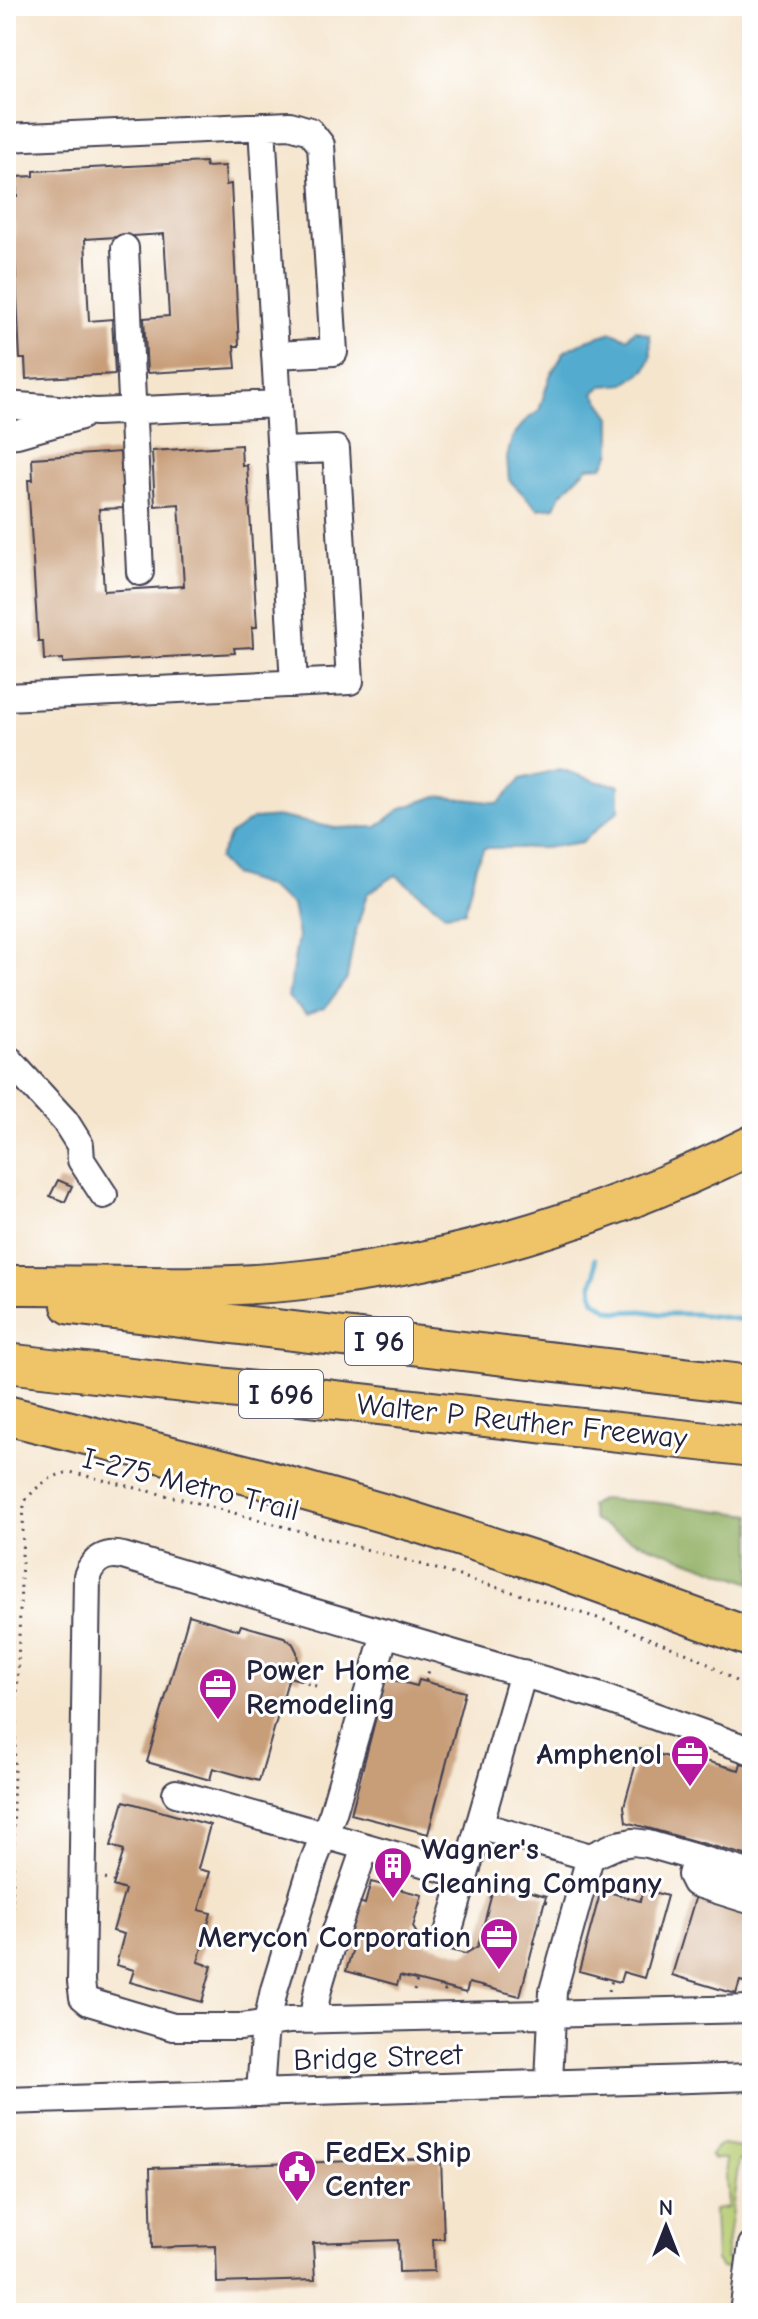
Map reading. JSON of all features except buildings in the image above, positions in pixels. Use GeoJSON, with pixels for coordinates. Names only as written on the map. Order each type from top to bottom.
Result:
{"type":"FeatureCollection","features":[{"type":"Feature","properties":{"kind":"highway"},"geometry":{"type":"LineString","coordinates":[[6,1285],[213,1285],[302,1280],[411,1263],[508,1241],[600,1211],[693,1174],[752,1145]]}},
{"type":"Feature","properties":{"kind":"highway","name":"I 96"},"geometry":{"type":"LineString","coordinates":[[6,1298],[752,1385]]}},
{"type":"Feature","properties":{"kind":"highway","name":"Walter P Reuther Freeway"},"geometry":{"type":"LineString","coordinates":[[6,1363],[752,1447]]}},
{"type":"Feature","properties":{"kind":"highway"},"geometry":{"type":"LineString","coordinates":[[6,1415],[256,1477],[414,1522],[555,1567],[752,1638]]}},
{"type":"Feature","properties":{"kind":"street"},"geometry":{"type":"LineString","coordinates":[[6,138],[290,125],[310,131],[321,145],[334,352],[275,355]]}},
{"type":"Feature","properties":{"kind":"street"},"geometry":{"type":"LineString","coordinates":[[262,126],[294,684]]}},
{"type":"Feature","properties":{"kind":"street"},"geometry":{"type":"LineString","coordinates":[[125,248],[140,572]]}},
{"type":"Feature","properties":{"kind":"street"},"geometry":{"type":"LineString","coordinates":[[6,405],[96,412],[278,404]]}},
{"type":"Feature","properties":{"kind":"street"},"geometry":{"type":"LineString","coordinates":[[6,435],[96,412]]}},
{"type":"Feature","properties":{"kind":"street"},"geometry":{"type":"LineString","coordinates":[[6,697],[350,681],[336,449],[281,451]]}},
{"type":"Feature","properties":{"kind":"street"},"geometry":{"type":"LineString","coordinates":[[6,1057],[65,1121],[80,1145],[75,1169],[104,1195]]}},
{"type":"Feature","properties":{"kind":"street"},"geometry":{"type":"LineString","coordinates":[[752,1751],[598,1696],[117,1555],[97,1560],[87,1576],[83,1997],[97,2006],[173,2027],[216,2028],[314,2020],[752,2009]]}},
{"type":"Feature","properties":{"kind":"street"},"geometry":{"type":"LineString","coordinates":[[260,2093],[266,2023],[314,1860],[337,1801],[385,1633]]}},
{"type":"Feature","properties":{"kind":"street"},"geometry":{"type":"LineString","coordinates":[[447,1936],[523,1673]]}},
{"type":"Feature","properties":{"kind":"street"},"geometry":{"type":"LineString","coordinates":[[176,1793],[465,1875]]}},
{"type":"Feature","properties":{"kind":"street"},"geometry":{"type":"LineString","coordinates":[[479,1825],[590,1857],[617,1845],[633,1842],[648,1844],[696,1858],[749,1886]]}},
{"type":"Feature","properties":{"kind":"street"},"geometry":{"type":"LineString","coordinates":[[314,2020],[319,1985],[365,1847]]}},
{"type":"Feature","properties":{"kind":"street"},"geometry":{"type":"LineString","coordinates":[[549,2084],[553,1991],[590,1857]]}},
{"type":"Feature","properties":{"kind":"street","name":"Bridge Street"},"geometry":{"type":"LineString","coordinates":[[6,2101],[752,2077]]}},
{"type":"Feature","properties":{"kind":"street"},"geometry":{"type":"LineString","coordinates":[[743,2313],[752,2245]]}},
{"type":"Feature","properties":{"kind":"path","name":"I-275 Metro Trail"},"geometry":{"type":"LineString","coordinates":[[6,1971],[11,1951],[13,1784],[24,1502],[38,1485],[54,1475],[70,1472],[194,1502],[420,1564],[604,1620],[698,1658],[752,1691]]}},
{"type":"Feature","properties":{"kind":"path"},"geometry":{"type":"LineString","coordinates":[[426,1681],[429,1670]]}},
{"type":"Feature","properties":{"kind":"path"},"geometry":{"type":"LineString","coordinates":[[302,1673],[302,1682],[316,1686]]}},
{"type":"Feature","properties":{"kind":"path"},"geometry":{"type":"LineString","coordinates":[[105,1879],[115,1882]]}},
{"type":"Feature","properties":{"kind":"path"},"geometry":{"type":"LineString","coordinates":[[545,1902],[552,1904]]}},
{"type":"Feature","properties":{"kind":"path"},"geometry":{"type":"LineString","coordinates":[[534,1943],[539,1945]]}},
{"type":"Feature","properties":{"kind":"path"},"geometry":{"type":"LineString","coordinates":[[414,1991],[417,1980]]}},
{"type":"Feature","properties":{"kind":"path"},"geometry":{"type":"LineString","coordinates":[[609,1991],[612,1980]]}},
{"type":"Feature","properties":{"kind":"path"},"geometry":{"type":"LineString","coordinates":[[440,1986],[441,1990],[445,1991],[445,1988]]}},
{"type":"Feature","properties":{"kind":"green space"},"geometry":{"type":"Polygon","coordinates":[[[600,1499],[752,1515],[752,1583],[630,1539],[593,1520],[590,1506],[600,1499]]]}},
{"type":"Feature","properties":{"kind":"green space"},"geometry":{"type":"Polygon","coordinates":[[[722,2145],[741,2148],[752,2156],[752,2161],[739,2160],[725,2260],[738,2262],[730,2269],[721,2268],[716,2261],[714,2210],[728,2208],[725,2159],[710,2156],[722,2145]]]}},
{"type":"Feature","properties":{"kind":"water"},"geometry":{"type":"Polygon","coordinates":[[[635,330],[650,335],[651,357],[646,369],[625,384],[602,386],[594,393],[611,417],[611,452],[603,466],[588,467],[561,494],[555,507],[538,509],[509,480],[507,458],[512,438],[525,421],[539,411],[550,376],[565,351],[612,332],[627,338],[635,330]]]}},
{"type":"Feature","properties":{"kind":"water"},"geometry":{"type":"Polygon","coordinates":[[[560,769],[619,785],[619,810],[582,842],[545,848],[484,848],[476,865],[465,911],[445,914],[396,875],[367,894],[354,938],[347,978],[325,1008],[306,1015],[288,997],[298,936],[292,905],[266,886],[233,875],[218,859],[230,835],[252,819],[281,817],[335,828],[377,827],[402,808],[437,796],[499,803],[521,779],[560,769]]]}},
{"type":"Feature","properties":{"kind":"waterway"},"geometry":{"type":"LineString","coordinates":[[595,1259],[593,1293],[595,1300],[608,1309],[752,1321]]}},
{"type":"Feature","properties":{"kind":"place","name":"Power Home Remodeling"},"geometry":{"type":"Point","coordinates":[218,1721]}},
{"type":"Feature","properties":{"kind":"place","name":"Amphenol"},"geometry":{"type":"Point","coordinates":[690,1788]}},
{"type":"Feature","properties":{"kind":"place","name":"Wagner's Cleaning Company"},"geometry":{"type":"Point","coordinates":[393,1900]}},
{"type":"Feature","properties":{"kind":"place","name":"Merycon Corporation"},"geometry":{"type":"Point","coordinates":[499,1971]}},
{"type":"Feature","properties":{"kind":"place","name":"FedEx Ship Center"},"geometry":{"type":"Point","coordinates":[297,2203]}}]}
